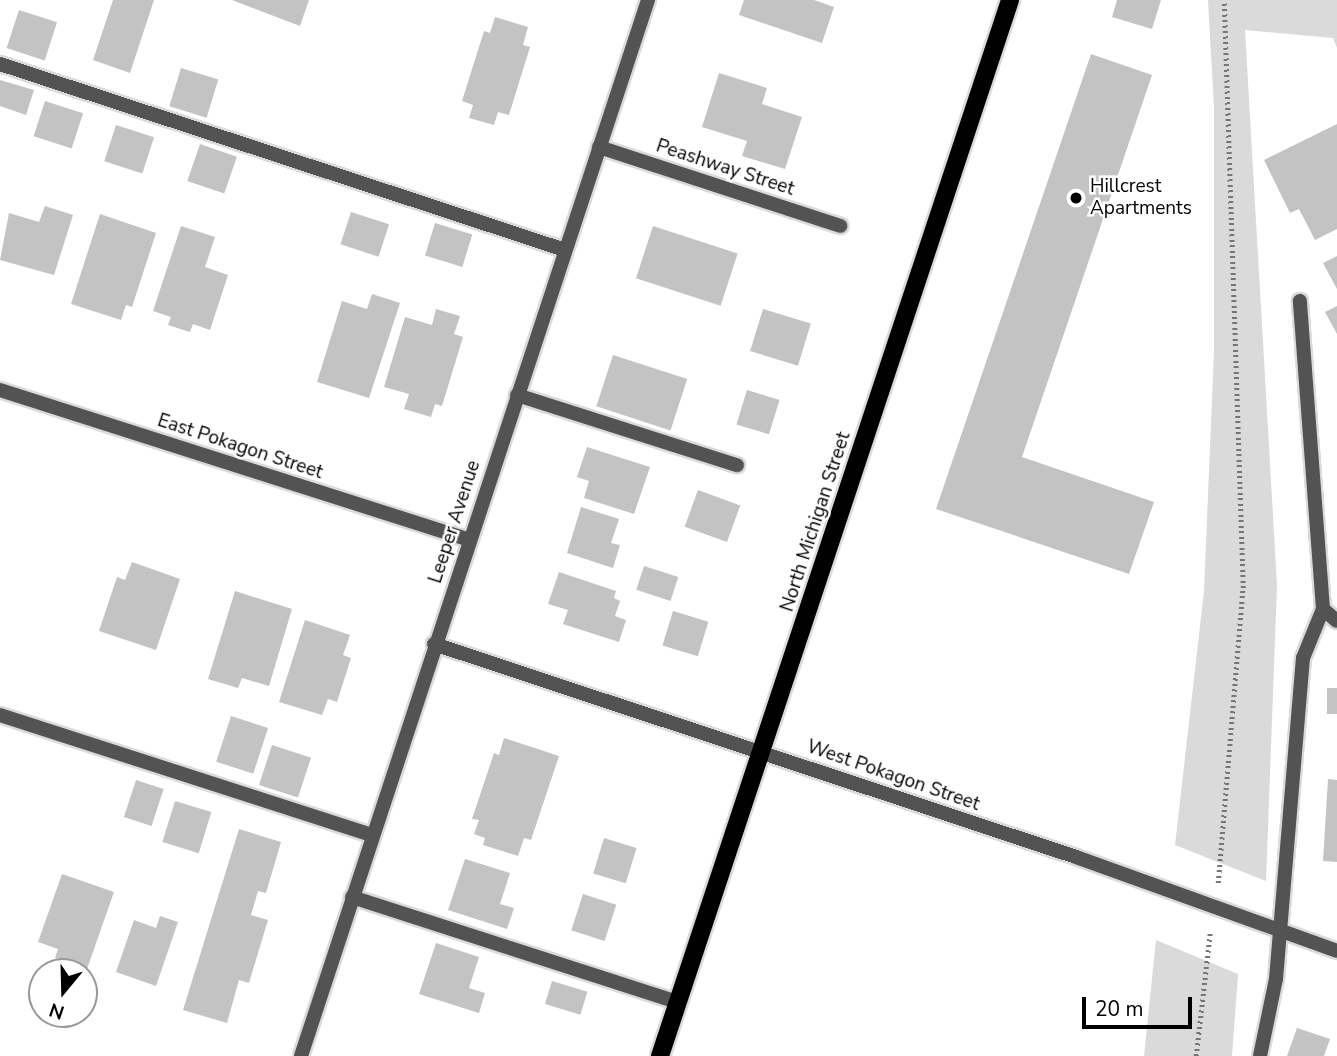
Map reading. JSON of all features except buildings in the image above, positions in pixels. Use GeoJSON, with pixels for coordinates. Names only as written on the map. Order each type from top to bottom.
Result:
{"type":"FeatureCollection","features":[{"type":"Feature","properties":{"kind":"main road","name":"North Michigan Street"},"geometry":{"type":"LineString","coordinates":[[660,1056],[1010,0]]}},
{"type":"Feature","properties":{"kind":"street","name":"Leeper Avenue"},"geometry":{"type":"LineString","coordinates":[[301,1056],[371,835],[648,0]]}},
{"type":"Feature","properties":{"kind":"street"},"geometry":{"type":"LineString","coordinates":[[0,64],[565,250]]}},
{"type":"Feature","properties":{"kind":"street","name":"Peashway Street"},"geometry":{"type":"LineString","coordinates":[[599,147],[840,226]]}},
{"type":"Feature","properties":{"kind":"street"},"geometry":{"type":"LineString","coordinates":[[1260,1056],[1279,931],[1303,659],[1323,609],[1300,301]]}},
{"type":"Feature","properties":{"kind":"street","name":"East Pokagon Street"},"geometry":{"type":"LineString","coordinates":[[0,390],[469,540]]}},
{"type":"Feature","properties":{"kind":"street"},"geometry":{"type":"LineString","coordinates":[[517,395],[737,466]]}},
{"type":"Feature","properties":{"kind":"street"},"geometry":{"type":"LineString","coordinates":[[1323,609],[1337,621]]}},
{"type":"Feature","properties":{"kind":"street","name":"West Pokagon Street"},"geometry":{"type":"LineString","coordinates":[[434,644],[762,752],[1337,951]]}},
{"type":"Feature","properties":{"kind":"street"},"geometry":{"type":"LineString","coordinates":[[0,715],[371,835]]}},
{"type":"Feature","properties":{"kind":"street"},"geometry":{"type":"LineString","coordinates":[[352,897],[677,1002]]}},
{"type":"Feature","properties":{"kind":"path"},"geometry":{"type":"LineString","coordinates":[[1217,885],[1242,588],[1224,0]]}},
{"type":"Feature","properties":{"kind":"path"},"geometry":{"type":"LineString","coordinates":[[1196,1056],[1209,940]]}},
{"type":"Feature","properties":{"kind":"shaded area"},"geometry":{"type":"Polygon","coordinates":[[[1208,0],[1337,0],[1337,48],[1333,38],[1245,30],[1277,585],[1266,881],[1175,845],[1204,591],[1214,351],[1214,108],[1208,0]]]}},
{"type":"Feature","properties":{"kind":"shaded area"},"geometry":{"type":"Polygon","coordinates":[[[1156,940],[1238,974],[1232,1056],[1144,1056],[1156,940]]]}},
{"type":"Feature","properties":{"kind":"place","name":"Hillcrest Apartments"},"geometry":{"type":"Point","coordinates":[1076,198]}}]}
